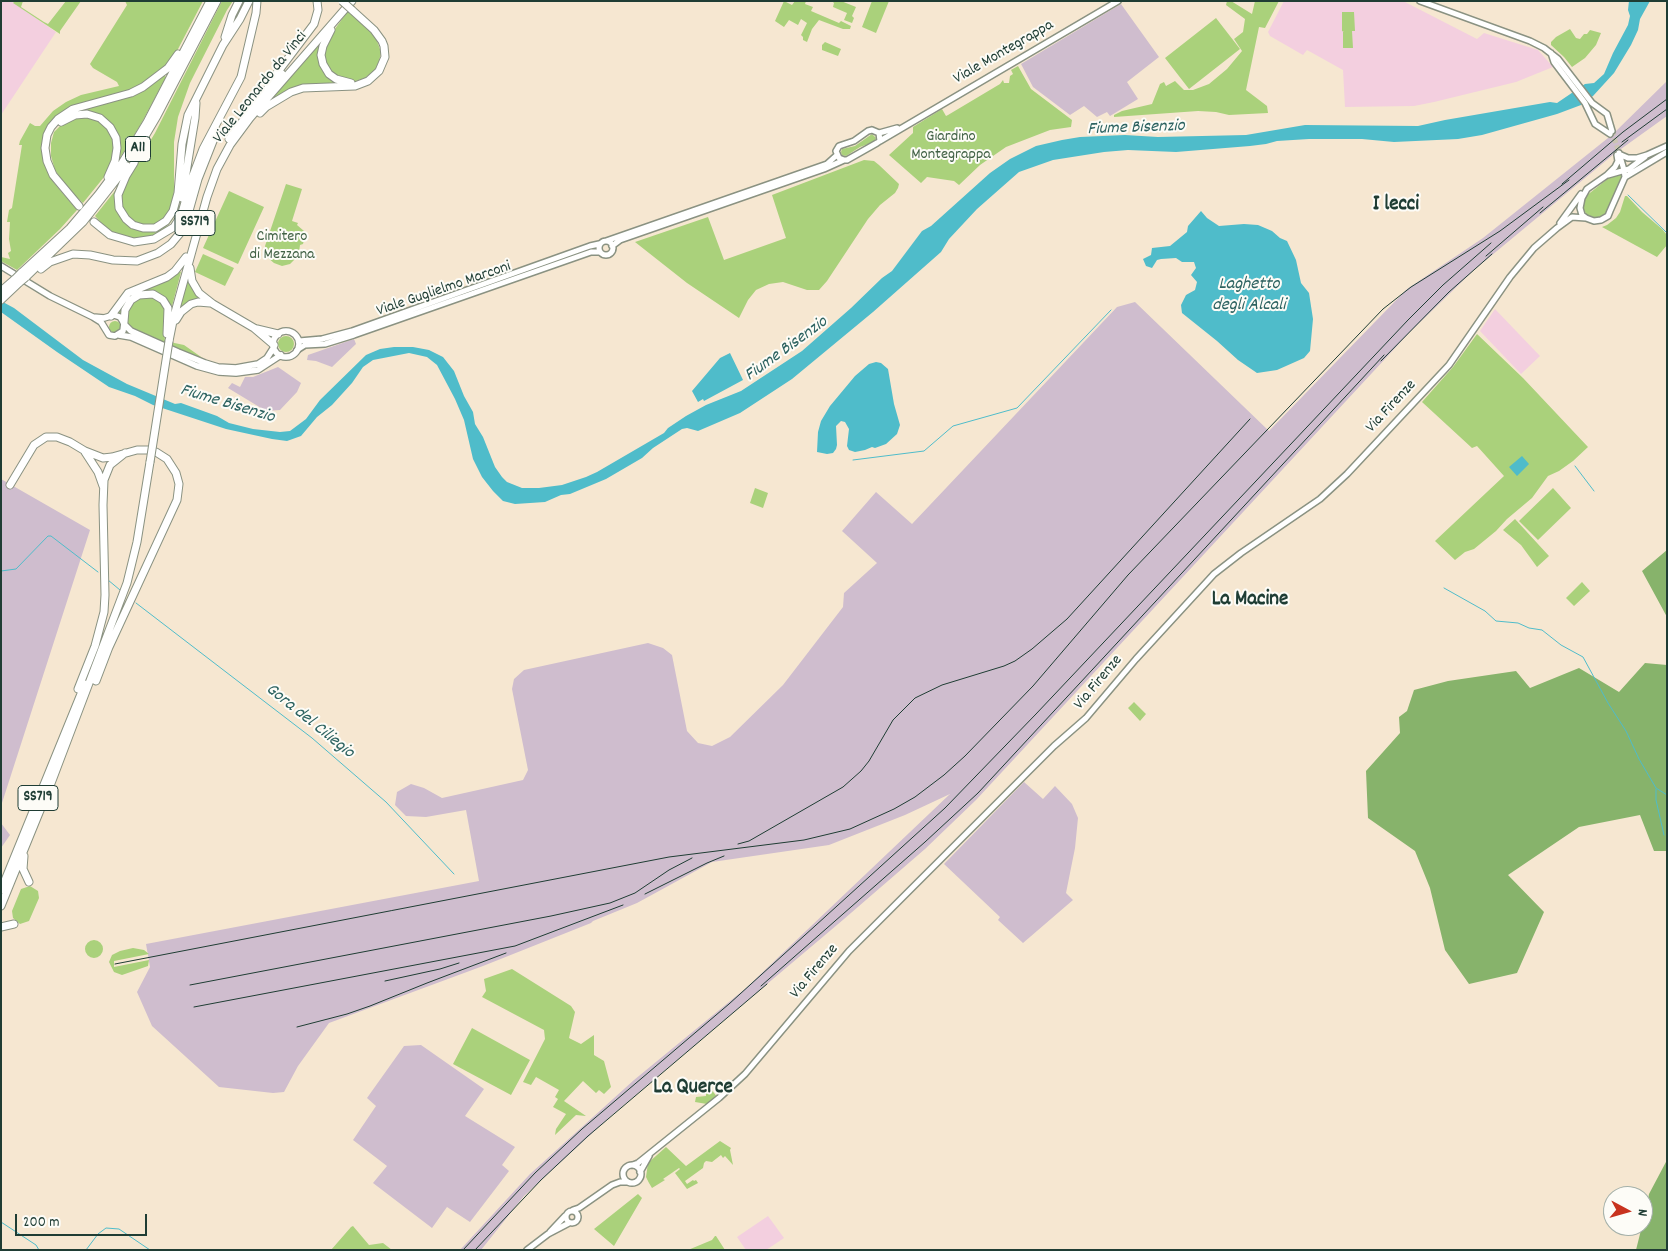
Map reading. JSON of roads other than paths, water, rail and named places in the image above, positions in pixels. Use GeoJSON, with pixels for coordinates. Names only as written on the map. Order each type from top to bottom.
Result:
{"type":"FeatureCollection","features":[{"type":"Feature","properties":{"kind":"highway","name":"A11"},"geometry":{"type":"LineString","coordinates":[[2,296],[70,228],[122,163],[143,129],[210,1]]}},
{"type":"Feature","properties":{"kind":"highway","name":"A11"},"geometry":{"type":"LineString","coordinates":[[22,277],[66,240],[89,215],[137,152],[217,1]]}},
{"type":"Feature","properties":{"kind":"highway"},"geometry":{"type":"LineString","coordinates":[[223,45],[232,15],[239,1]]}},
{"type":"Feature","properties":{"kind":"highway"},"geometry":{"type":"LineString","coordinates":[[137,152],[134,163],[118,195],[119,208],[126,219],[134,225],[144,228],[155,228],[166,221],[174,210],[178,193],[182,144],[188,115],[223,45],[249,1]]}},
{"type":"Feature","properties":{"kind":"highway"},"geometry":{"type":"LineString","coordinates":[[94,222],[110,235],[127,241],[145,242],[163,235],[174,227],[181,216],[203,149],[241,77],[257,1]]}},
{"type":"Feature","properties":{"kind":"highway"},"geometry":{"type":"LineString","coordinates":[[256,13],[263,1]]}},
{"type":"Feature","properties":{"kind":"highway"},"geometry":{"type":"LineString","coordinates":[[266,90],[314,24],[318,10],[317,1]]}},
{"type":"Feature","properties":{"kind":"highway"},"geometry":{"type":"LineString","coordinates":[[235,138],[266,107],[291,92],[303,88],[350,87],[372,78],[378,71],[383,62],[385,52],[379,36],[344,1]]}},
{"type":"Feature","properties":{"kind":"highway","name":"Viale Leonardo da Vinci"},"geometry":{"type":"LineString","coordinates":[[169,342],[171,316],[212,167],[226,142],[266,90],[344,1]]}},
{"type":"Feature","properties":{"kind":"highway","name":"Viale Leonardo da Vinci"},"geometry":{"type":"LineString","coordinates":[[169,342],[174,316],[207,197],[217,168],[235,138],[250,118],[352,1]]}},
{"type":"Feature","properties":{"kind":"highway"},"geometry":{"type":"LineString","coordinates":[[342,12],[324,42],[322,60],[327,71],[336,79],[348,83],[363,83]]}},
{"type":"Feature","properties":{"kind":"highway"},"geometry":{"type":"LineString","coordinates":[[79,206],[53,175],[45,148],[47,135],[51,127],[60,117],[73,109],[131,93],[143,87],[168,68],[190,40]]}},
{"type":"Feature","properties":{"kind":"highway"},"geometry":{"type":"LineString","coordinates":[[163,235],[178,214],[183,196],[195,118],[196,97]]}},
{"type":"Feature","properties":{"kind":"highway"},"geometry":{"type":"LineString","coordinates":[[22,277],[39,270],[50,262],[73,254],[90,255],[113,260],[137,261],[158,253],[171,244],[181,232],[187,218],[198,178],[226,105]]}},
{"type":"Feature","properties":{"kind":"highway"},"geometry":{"type":"LineString","coordinates":[[47,156],[52,132],[66,118],[87,114],[106,122],[113,129],[117,153],[111,171],[98,195]]}},
{"type":"Feature","properties":{"kind":"highway"},"geometry":{"type":"LineString","coordinates":[[198,231],[191,265],[191,278],[197,291],[213,304],[254,328],[274,346]]}},
{"type":"Feature","properties":{"kind":"highway"},"geometry":{"type":"LineString","coordinates":[[109,317],[128,293],[167,277],[175,271],[186,257]]}},
{"type":"Feature","properties":{"kind":"highway"},"geometry":{"type":"LineString","coordinates":[[124,323],[125,310],[131,300],[142,294],[154,294],[163,300],[168,308],[167,330],[169,342]]}},
{"type":"Feature","properties":{"kind":"highway"},"geometry":{"type":"LineString","coordinates":[[169,342],[178,315],[182,310],[198,302],[213,304]]}},
{"type":"Feature","properties":{"kind":"highway"},"geometry":{"type":"LineString","coordinates":[[254,328],[278,334]]}},
{"type":"Feature","properties":{"kind":"highway","name":"SS719"},"geometry":{"type":"LineString","coordinates":[[1,890],[79,705],[127,583],[133,560],[169,342]]}},
{"type":"Feature","properties":{"kind":"highway"},"geometry":{"type":"LineString","coordinates":[[10,485],[34,445],[46,437],[70,442],[102,458],[138,450],[148,450]]}},
{"type":"Feature","properties":{"kind":"highway"},"geometry":{"type":"LineString","coordinates":[[85,451],[98,472],[104,487]]}},
{"type":"Feature","properties":{"kind":"highway"},"geometry":{"type":"LineString","coordinates":[[79,705],[91,693],[113,639],[177,500],[179,484],[176,473],[167,459],[156,452]]}},
{"type":"Feature","properties":{"kind":"highway"},"geometry":{"type":"LineString","coordinates":[[79,705],[77,692],[95,646],[104,612],[104,487],[106,476],[110,465],[126,453]]}},
{"type":"Feature","properties":{"kind":"highway","name":"SS719"},"geometry":{"type":"LineString","coordinates":[[1,906],[79,705]]}},
{"type":"Feature","properties":{"kind":"highway"},"geometry":{"type":"LineString","coordinates":[[25,847],[23,869],[29,882]]}},
{"type":"Feature","properties":{"kind":"highway"},"geometry":{"type":"LineString","coordinates":[[1,880],[10,869]]}},
{"type":"Feature","properties":{"kind":"highway"},"geometry":{"type":"LineString","coordinates":[[1,927],[14,924]]}},
{"type":"Feature","properties":{"kind":"main road","name":"Viale Montegrappa"},"geometry":{"type":"LineString","coordinates":[[902,126],[1118,1]]}},
{"type":"Feature","properties":{"kind":"main road"},"geometry":{"type":"LineString","coordinates":[[1420,1],[1530,41],[1550,53],[1558,59],[1589,104],[1592,118],[1597,126],[1611,133],[1608,114],[1589,104]]}},
{"type":"Feature","properties":{"kind":"main road"},"geometry":{"type":"LineString","coordinates":[[1592,118],[1598,109]]}},
{"type":"Feature","properties":{"kind":"main road","name":"Viale Guglielmo Marconi"},"geometry":{"type":"LineString","coordinates":[[298,341],[322,339],[352,331],[826,164],[838,155],[837,148],[842,144],[854,142],[868,131],[872,130],[879,133],[902,126]]}},
{"type":"Feature","properties":{"kind":"main road","name":"Viale Guglielmo Marconi"},"geometry":{"type":"LineString","coordinates":[[297,350],[305,346],[325,344],[354,335],[583,254],[600,252],[603,255],[608,255],[613,250],[612,246],[620,240],[824,169],[874,146],[902,126]]}},
{"type":"Feature","properties":{"kind":"main road"},"geometry":{"type":"LineString","coordinates":[[879,133],[880,141]]}},
{"type":"Feature","properties":{"kind":"main road"},"geometry":{"type":"LineString","coordinates":[[1618,154],[1628,158],[1647,155],[1667,146]]}},
{"type":"Feature","properties":{"kind":"main road"},"geometry":{"type":"LineString","coordinates":[[1625,177],[1667,152]]}},
{"type":"Feature","properties":{"kind":"main road"},"geometry":{"type":"LineString","coordinates":[[1557,228],[1572,217],[1598,221],[1608,216],[1625,177],[1618,154]]}},
{"type":"Feature","properties":{"kind":"main road"},"geometry":{"type":"LineString","coordinates":[[1557,228],[1579,197],[1607,175],[1617,164],[1618,154]]}},
{"type":"Feature","properties":{"kind":"main road"},"geometry":{"type":"LineString","coordinates":[[838,155],[844,160]]}},
{"type":"Feature","properties":{"kind":"main road"},"geometry":{"type":"LineString","coordinates":[[1607,175],[1635,165],[1647,155]]}},
{"type":"Feature","properties":{"kind":"main road"},"geometry":{"type":"LineString","coordinates":[[1586,218],[1581,212],[1580,204],[1587,189]]}},
{"type":"Feature","properties":{"kind":"main road","name":"Via Firenze"},"geometry":{"type":"LineString","coordinates":[[612,1185],[628,1166],[638,1163],[652,1152],[719,1098],[745,1074],[849,951],[1054,746],[1086,718],[1136,659],[1214,574],[1240,553],[1320,499],[1347,474],[1449,364],[1522,263],[1534,248],[1557,228]]}},
{"type":"Feature","properties":{"kind":"main road"},"geometry":{"type":"LineString","coordinates":[[606,241],[612,246]]}},
{"type":"Feature","properties":{"kind":"main road"},"geometry":{"type":"LineString","coordinates":[[599,244],[598,249],[600,252]]}},
{"type":"Feature","properties":{"kind":"main road"},"geometry":{"type":"LineString","coordinates":[[1,266],[50,296],[101,322],[109,335],[135,338],[197,366],[225,372],[258,370],[281,356],[291,356],[297,350],[297,337],[291,332],[284,331],[276,337],[274,346],[267,358],[258,364],[241,367],[205,364],[131,331],[117,316],[93,317]]}},
{"type":"Feature","properties":{"kind":"main road"},"geometry":{"type":"LineString","coordinates":[[104,327],[104,323],[109,317]]}},
{"type":"Feature","properties":{"kind":"main road"},"geometry":{"type":"LineString","coordinates":[[119,335],[123,331],[124,323]]}},
{"type":"Feature","properties":{"kind":"main road"},"geometry":{"type":"LineString","coordinates":[[274,346],[281,356]]}},
{"type":"Feature","properties":{"kind":"main road","name":"Via Firenze"},"geometry":{"type":"LineString","coordinates":[[548,1234],[568,1211],[579,1208],[612,1185],[620,1182],[637,1181],[652,1152]]}},
{"type":"Feature","properties":{"kind":"main road"},"geometry":{"type":"LineString","coordinates":[[633,1165],[640,1172]]}},
{"type":"Feature","properties":{"kind":"main road"},"geometry":{"type":"LineString","coordinates":[[624,1170],[624,1178],[628,1182]]}},
{"type":"Feature","properties":{"kind":"main road","name":"Via Firenze"},"geometry":{"type":"LineString","coordinates":[[527,1250],[548,1234],[569,1222],[575,1222],[589,1200]]}},
{"type":"Feature","properties":{"kind":"main road"},"geometry":{"type":"LineString","coordinates":[[573,1210],[578,1216]]}},
{"type":"Feature","properties":{"kind":"main road"},"geometry":{"type":"LineString","coordinates":[[565,1216],[569,1222]]}},
{"type":"Feature","properties":{"kind":"water"},"geometry":{"type":"Polygon","coordinates":[[[1629,1],[1650,1],[1640,19],[1638,30],[1631,45],[1614,73],[1593,96],[1581,105],[1557,114],[1482,135],[1458,139],[1394,142],[1362,139],[1309,139],[1176,152],[1128,150],[1053,160],[1019,172],[977,209],[949,239],[941,252],[873,312],[792,379],[740,413],[698,431],[687,428],[682,429],[653,448],[642,458],[606,479],[545,502],[515,504],[503,501],[493,491],[482,477],[473,459],[464,420],[455,399],[437,365],[427,357],[409,353],[373,360],[363,367],[352,383],[332,405],[317,417],[301,436],[287,441],[226,429],[153,405],[135,396],[109,387],[1,312],[1,301],[14,308],[83,360],[127,384],[175,404],[181,403],[217,416],[229,423],[253,429],[280,432],[290,431],[306,419],[320,400],[366,355],[380,349],[394,347],[413,347],[429,350],[443,357],[454,371],[473,412],[475,424],[483,437],[495,467],[502,477],[507,482],[522,488],[562,485],[597,472],[664,433],[668,428],[686,416],[706,405],[741,391],[802,351],[892,271],[922,231],[931,226],[990,173],[1010,159],[1036,146],[1080,137],[1246,135],[1305,125],[1418,126],[1550,102],[1557,103],[1585,84],[1594,83],[1604,74],[1628,25],[1630,16],[1628,10],[1629,1]]]}},
{"type":"Feature","properties":{"kind":"water","name":"Laghetto degli Alcali"},"geometry":{"type":"Polygon","coordinates":[[[1201,211],[1207,218],[1219,226],[1258,225],[1272,231],[1287,241],[1296,260],[1301,283],[1309,293],[1313,319],[1310,351],[1304,358],[1277,370],[1257,373],[1238,360],[1182,313],[1181,305],[1186,295],[1195,290],[1197,282],[1191,275],[1196,268],[1194,262],[1182,262],[1176,258],[1161,259],[1157,260],[1152,268],[1146,266],[1143,259],[1151,255],[1152,248],[1170,246],[1187,232],[1188,226],[1201,211]]]}},
{"type":"Feature","properties":{"kind":"water"},"geometry":{"type":"Polygon","coordinates":[[[730,353],[743,380],[704,401],[703,399],[698,402],[692,391],[720,358],[730,353]]]}},
{"type":"Feature","properties":{"kind":"water"},"geometry":{"type":"Polygon","coordinates":[[[881,363],[888,369],[900,425],[897,434],[886,444],[855,452],[849,450],[847,446],[849,429],[845,422],[841,421],[836,426],[837,445],[833,453],[817,452],[818,432],[821,421],[830,406],[855,376],[869,364],[881,363]]]}},
{"type":"Feature","properties":{"kind":"water"},"geometry":{"type":"Polygon","coordinates":[[[1522,456],[1529,464],[1517,476],[1509,467],[1522,456]]]}},
{"type":"Feature","properties":{"kind":"waterway"},"geometry":{"type":"LineString","coordinates":[[1628,195],[1667,233]]}},
{"type":"Feature","properties":{"kind":"waterway"},"geometry":{"type":"LineString","coordinates":[[853,460],[924,451],[953,426],[1017,408],[1111,310]]}},
{"type":"Feature","properties":{"kind":"waterway"},"geometry":{"type":"LineString","coordinates":[[1575,466],[1594,491]]}},
{"type":"Feature","properties":{"kind":"waterway","name":"Gora del Ciliegio"},"geometry":{"type":"LineString","coordinates":[[1,571],[16,569],[48,536],[51,536],[98,572]]}},
{"type":"Feature","properties":{"kind":"waterway","name":"Gora del Ciliegio"},"geometry":{"type":"LineString","coordinates":[[108,580],[120,590]]}},
{"type":"Feature","properties":{"kind":"waterway"},"geometry":{"type":"LineString","coordinates":[[1444,588],[1485,611],[1496,621],[1518,623],[1529,628],[1542,630],[1561,645],[1583,657],[1626,731],[1639,759],[1656,788],[1667,795]]}},
{"type":"Feature","properties":{"kind":"waterway","name":"Gora del Ciliegio"},"geometry":{"type":"LineString","coordinates":[[136,603],[312,738],[386,802],[454,874]]}},
{"type":"Feature","properties":{"kind":"waterway"},"geometry":{"type":"LineString","coordinates":[[1656,789],[1656,800],[1664,835]]}},
{"type":"Feature","properties":{"kind":"waterway"},"geometry":{"type":"LineString","coordinates":[[1,1222],[36,1245],[39,1250]]}},
{"type":"Feature","properties":{"kind":"waterway"},"geometry":{"type":"LineString","coordinates":[[86,1250],[98,1234],[106,1228],[119,1229],[150,1250]]}},
{"type":"Feature","properties":{"kind":"tunnel"},"geometry":{"type":"LineString","coordinates":[[1612,131],[1619,153]]}},
{"type":"Feature","properties":{"kind":"railway"},"geometry":{"type":"LineString","coordinates":[[1562,184],[1623,132],[1667,99]]}},
{"type":"Feature","properties":{"kind":"railway"},"geometry":{"type":"LineString","coordinates":[[1622,142],[1667,109]]}},
{"type":"Feature","properties":{"kind":"railway"},"geometry":{"type":"LineString","coordinates":[[1540,213],[1628,140]]}},
{"type":"Feature","properties":{"kind":"railway"},"geometry":{"type":"LineString","coordinates":[[115,964],[669,857],[804,840],[850,829],[894,809],[915,797],[965,756],[1033,686],[1128,575],[1383,309],[1411,287],[1500,231],[1569,180]]}},
{"type":"Feature","properties":{"kind":"railway"},"geometry":{"type":"LineString","coordinates":[[1486,256],[1543,207]]}},
{"type":"Feature","properties":{"kind":"railway"},"geometry":{"type":"LineString","coordinates":[[463,1250],[535,1173],[582,1129],[729,1004],[945,808],[1408,320],[1443,285],[1491,243]]}},
{"type":"Feature","properties":{"kind":"railway"},"geometry":{"type":"LineString","coordinates":[[1381,361],[1449,292],[1492,254]]}},
{"type":"Feature","properties":{"kind":"railway"},"geometry":{"type":"LineString","coordinates":[[761,986],[978,793],[1384,355]]}},
{"type":"Feature","properties":{"kind":"railway"},"geometry":{"type":"LineString","coordinates":[[738,844],[749,841],[843,787],[861,771],[893,720],[915,698],[942,685],[1004,666],[1032,649],[1067,619],[1250,419]]}},
{"type":"Feature","properties":{"kind":"railway"},"geometry":{"type":"LineString","coordinates":[[645,894],[724,856]]}},
{"type":"Feature","properties":{"kind":"railway"},"geometry":{"type":"LineString","coordinates":[[190,985],[610,903],[635,893],[669,870],[692,858]]}},
{"type":"Feature","properties":{"kind":"railway"},"geometry":{"type":"LineString","coordinates":[[194,1007],[515,946],[623,905]]}},
{"type":"Feature","properties":{"kind":"railway"},"geometry":{"type":"LineString","coordinates":[[297,1027],[370,1006],[506,953]]}},
{"type":"Feature","properties":{"kind":"railway"},"geometry":{"type":"LineString","coordinates":[[385,981],[459,963]]}},
{"type":"Feature","properties":{"kind":"railway"},"geometry":{"type":"LineString","coordinates":[[475,1250],[541,1180],[588,1136],[767,984]]}},
{"type":"Feature","properties":{"kind":"district","name":"I lecci"},"geometry":{"type":"Point","coordinates":[1396,206]}},
{"type":"Feature","properties":{"kind":"district","name":"La Macine"},"geometry":{"type":"Point","coordinates":[1250,601]}},
{"type":"Feature","properties":{"kind":"district","name":"La Querce"},"geometry":{"type":"Point","coordinates":[693,1089]}},
{"type":"Feature","properties":{"kind":"water label","name":"Fiume Bisenzio"},"geometry":{"type":"Point","coordinates":[1136,129]}},
{"type":"Feature","properties":{"kind":"water label","name":"Fiume Bisenzio"},"geometry":{"type":"Point","coordinates":[787,350]}},
{"type":"Feature","properties":{"kind":"water label","name":"Fiume Bisenzio"},"geometry":{"type":"Point","coordinates":[227,405]}},
{"type":"Feature","properties":{"kind":"park label","name":"Giardino Montegrappa"},"geometry":{"type":"Point","coordinates":[951,147]}},
{"type":"Feature","properties":{"kind":"park label","name":"Cimitero di Mezzana"},"geometry":{"type":"Point","coordinates":[282,247]}}]}
